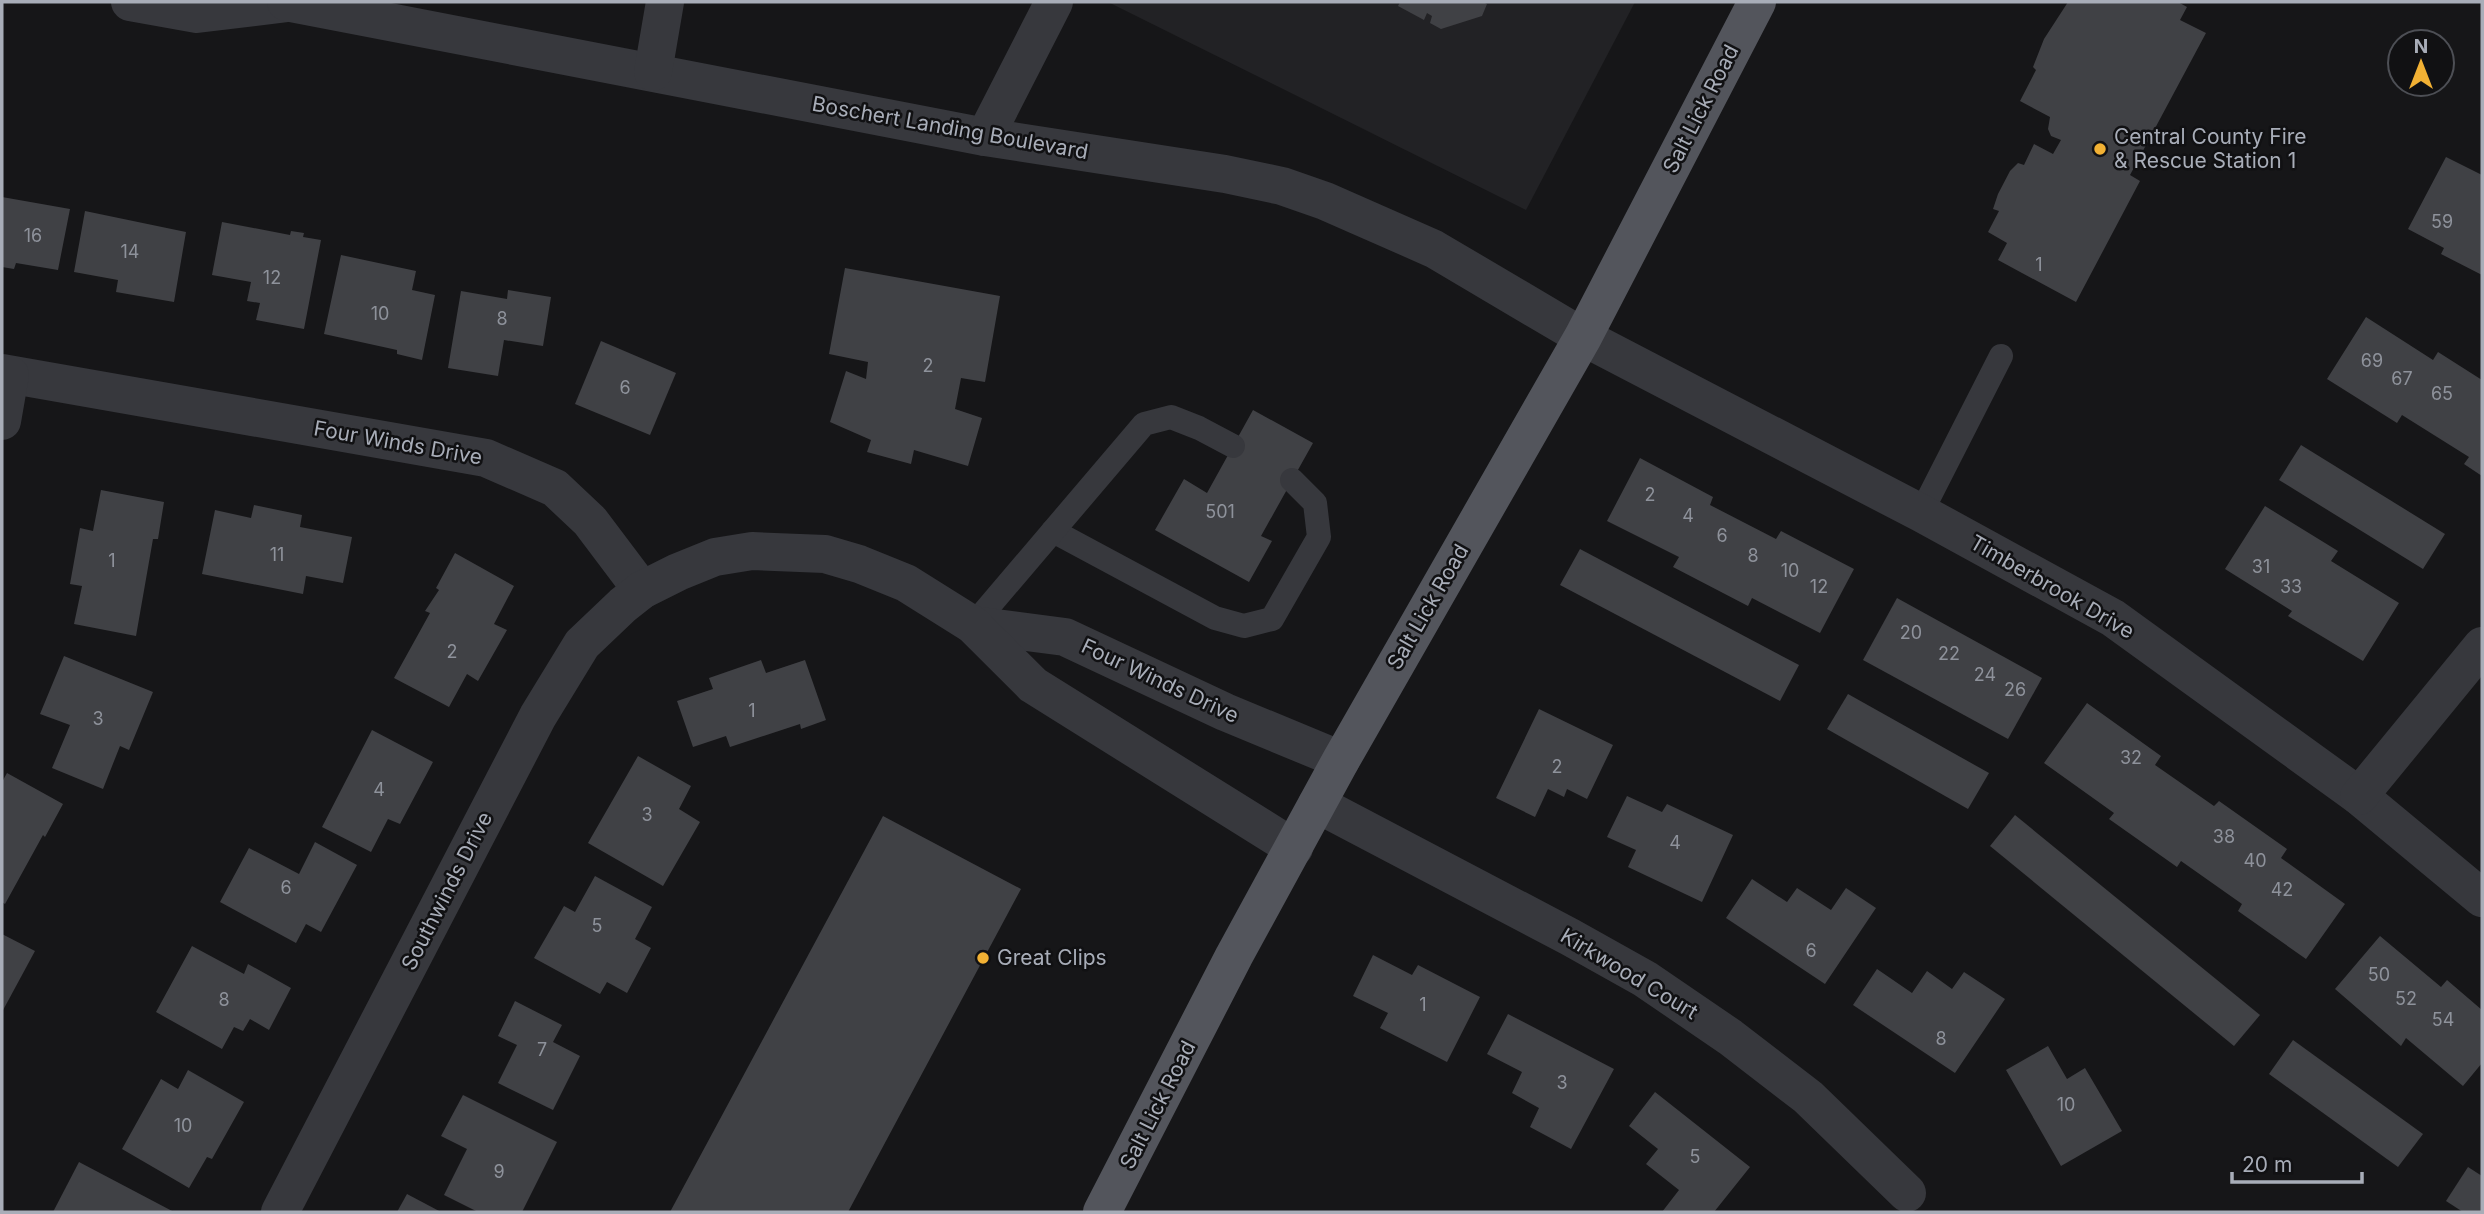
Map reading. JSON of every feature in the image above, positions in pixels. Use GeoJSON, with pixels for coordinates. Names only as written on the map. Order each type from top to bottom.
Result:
{"type":"FeatureCollection","features":[{"type":"Feature","properties":{"kind":"main road","name":"Salt Lick Road"},"geometry":{"type":"LineString","coordinates":[[1102,1212],[1234,956],[1341,760],[1583,337],[1757,2]]}},
{"type":"Feature","properties":{"kind":"street","name":"Boschert Landing Boulevard"},"geometry":{"type":"LineString","coordinates":[[130,2],[197,14],[287,2],[985,137],[1225,174],[1282,186],[1325,201],[1434,249],[1583,337]]}},
{"type":"Feature","properties":{"kind":"street"},"geometry":{"type":"LineString","coordinates":[[653,72],[665,2]]}},
{"type":"Feature","properties":{"kind":"street"},"geometry":{"type":"LineString","coordinates":[[985,137],[1054,2]]}},
{"type":"Feature","properties":{"kind":"street","name":"Timberbrook Drive"},"geometry":{"type":"LineString","coordinates":[[1583,337],[1922,513],[2113,618],[2359,796],[2482,898]]}},
{"type":"Feature","properties":{"kind":"street"},"geometry":{"type":"LineString","coordinates":[[2,421],[6,374]]}},
{"type":"Feature","properties":{"kind":"street","name":"Four Winds Drive"},"geometry":{"type":"LineString","coordinates":[[6,374],[486,458],[555,488],[590,520],[642,590],[715,557],[752,551],[824,554],[859,564],[906,583],[973,625],[1033,685],[1294,848]]}},
{"type":"Feature","properties":{"kind":"street","name":"Southwinds Drive"},"geometry":{"type":"LineString","coordinates":[[279,1212],[538,716],[582,644],[642,590]]}},
{"type":"Feature","properties":{"kind":"street","name":"Four Winds Drive"},"geometry":{"type":"LineString","coordinates":[[973,625],[1065,637],[1225,712],[1341,760]]}},
{"type":"Feature","properties":{"kind":"street"},"geometry":{"type":"LineString","coordinates":[[2359,796],[2482,646]]}},
{"type":"Feature","properties":{"kind":"street","name":"Kirkwood Court"},"geometry":{"type":"LineString","coordinates":[[1317,804],[1645,979],[1730,1037],[1808,1097],[1907,1193]]}},
{"type":"Feature","properties":{"kind":"lane"},"geometry":{"type":"LineString","coordinates":[[1922,513],[2001,356]]}},
{"type":"Feature","properties":{"kind":"lane"},"geometry":{"type":"LineString","coordinates":[[973,625],[1144,424],[1171,417],[1233,446]]}},
{"type":"Feature","properties":{"kind":"lane"},"geometry":{"type":"LineString","coordinates":[[1053,531],[1215,618],[1244,626],[1272,619],[1320,537],[1315,503],[1292,480]]}},
{"type":"Feature","properties":{"kind":"shaded area"},"geometry":{"type":"Polygon","coordinates":[[[1108,2],[1635,2],[1526,210],[1108,2]]]}},
{"type":"Feature","properties":{"kind":"building"},"geometry":{"type":"Polygon","coordinates":[[[1400,2],[1487,4],[1482,16],[1441,29],[1430,23],[1432,16],[1427,13],[1424,20],[1398,6],[1400,2]]]}},
{"type":"Feature","properties":{"kind":"building","name":"Central County Fire & Rescue Station 1"},"geometry":{"type":"Polygon","coordinates":[[[2068,2],[2178,2],[2187,7],[2180,20],[2206,33],[2130,175],[2140,181],[2076,302],[1998,260],[2007,243],[1988,232],[1999,211],[1993,209],[1998,194],[2010,171],[2018,163],[2024,165],[2034,144],[2053,154],[2061,140],[2051,136],[2048,129],[2050,117],[2020,101],[2036,70],[2033,67],[2044,39],[2068,2]]]}},
{"type":"Feature","properties":{"kind":"building"},"geometry":{"type":"Polygon","coordinates":[[[2446,157],[2482,175],[2482,275],[2441,254],[2444,248],[2408,229],[2446,157]]]}},
{"type":"Feature","properties":{"kind":"building"},"geometry":{"type":"Polygon","coordinates":[[[2,197],[70,209],[58,270],[16,263],[14,269],[2,267],[2,197]]]}},
{"type":"Feature","properties":{"kind":"building"},"geometry":{"type":"Polygon","coordinates":[[[85,211],[186,232],[174,302],[116,292],[118,280],[74,272],[85,211]]]}},
{"type":"Feature","properties":{"kind":"building"},"geometry":{"type":"Polygon","coordinates":[[[222,222],[290,235],[291,231],[304,233],[303,237],[321,240],[304,329],[256,320],[260,303],[247,301],[251,282],[212,275],[222,222]]]}},
{"type":"Feature","properties":{"kind":"building"},"geometry":{"type":"Polygon","coordinates":[[[341,255],[416,271],[412,290],[435,295],[422,360],[397,354],[397,350],[324,334],[341,255]]]}},
{"type":"Feature","properties":{"kind":"building"},"geometry":{"type":"Polygon","coordinates":[[[845,268],[1000,296],[985,382],[961,378],[955,409],[982,418],[968,466],[914,450],[911,464],[867,452],[871,440],[830,422],[846,371],[866,379],[868,362],[829,354],[845,268]]]}},
{"type":"Feature","properties":{"kind":"building"},"geometry":{"type":"Polygon","coordinates":[[[508,290],[551,297],[543,346],[504,340],[498,376],[448,368],[461,291],[507,299],[508,290]]]}},
{"type":"Feature","properties":{"kind":"building"},"geometry":{"type":"Polygon","coordinates":[[[2366,317],[2433,360],[2438,352],[2482,380],[2482,476],[2464,464],[2469,457],[2402,415],[2397,423],[2327,379],[2366,317]]]}},
{"type":"Feature","properties":{"kind":"building"},"geometry":{"type":"Polygon","coordinates":[[[601,341],[676,373],[650,435],[575,404],[601,341]]]}},
{"type":"Feature","properties":{"kind":"building"},"geometry":{"type":"Polygon","coordinates":[[[1253,410],[1313,443],[1261,536],[1272,541],[1249,582],[1155,530],[1184,479],[1207,493],[1253,410]]]}},
{"type":"Feature","properties":{"kind":"building"},"geometry":{"type":"Polygon","coordinates":[[[2301,445],[2445,534],[2423,569],[2279,480],[2301,445]]]}},
{"type":"Feature","properties":{"kind":"building"},"geometry":{"type":"Polygon","coordinates":[[[1640,458],[1713,497],[1710,505],[1776,539],[1781,531],[1854,569],[1820,633],[1752,598],[1748,606],[1673,567],[1679,557],[1607,521],[1640,458]]]}},
{"type":"Feature","properties":{"kind":"building"},"geometry":{"type":"Polygon","coordinates":[[[101,490],[164,502],[158,539],[153,539],[136,636],[74,624],[82,586],[70,584],[80,528],[93,531],[101,490]]]}},
{"type":"Feature","properties":{"kind":"building"},"geometry":{"type":"Polygon","coordinates":[[[254,505],[302,515],[300,527],[352,537],[343,583],[306,576],[303,594],[202,574],[215,510],[251,518],[254,505]]]}},
{"type":"Feature","properties":{"kind":"building"},"geometry":{"type":"Polygon","coordinates":[[[2265,506],[2338,551],[2331,561],[2399,603],[2363,661],[2288,616],[2292,611],[2225,569],[2265,506]]]}},
{"type":"Feature","properties":{"kind":"building"},"geometry":{"type":"Polygon","coordinates":[[[1580,549],[1799,665],[1780,701],[1560,585],[1580,549]]]}},
{"type":"Feature","properties":{"kind":"building"},"geometry":{"type":"Polygon","coordinates":[[[455,553],[514,586],[494,624],[507,630],[478,681],[467,674],[449,707],[394,678],[430,613],[425,611],[439,590],[436,588],[455,553]]]}},
{"type":"Feature","properties":{"kind":"building"},"geometry":{"type":"Polygon","coordinates":[[[1897,598],[2042,678],[2008,739],[1863,660],[1897,598]]]}},
{"type":"Feature","properties":{"kind":"building"},"geometry":{"type":"Polygon","coordinates":[[[64,656],[153,692],[129,750],[120,746],[103,789],[52,768],[70,725],[40,714],[64,656]]]}},
{"type":"Feature","properties":{"kind":"building"},"geometry":{"type":"Polygon","coordinates":[[[761,660],[766,673],[805,660],[826,720],[801,729],[800,724],[730,747],[726,736],[693,747],[677,701],[713,689],[709,678],[761,660]]]}},
{"type":"Feature","properties":{"kind":"building"},"geometry":{"type":"Polygon","coordinates":[[[1848,694],[1989,773],[1968,809],[1827,729],[1848,694]]]}},
{"type":"Feature","properties":{"kind":"building"},"geometry":{"type":"Polygon","coordinates":[[[2087,703],[2161,756],[2155,765],[2214,806],[2219,801],[2287,849],[2281,858],[2345,904],[2306,959],[2238,911],[2242,904],[2181,861],[2177,867],[2109,819],[2114,813],[2044,763],[2087,703]]]}},
{"type":"Feature","properties":{"kind":"building"},"geometry":{"type":"Polygon","coordinates":[[[1539,709],[1613,745],[1587,799],[1567,789],[1564,797],[1548,789],[1535,817],[1496,798],[1539,709]]]}},
{"type":"Feature","properties":{"kind":"building"},"geometry":{"type":"Polygon","coordinates":[[[372,730],[433,762],[400,824],[388,819],[371,852],[322,827],[372,730]]]}},
{"type":"Feature","properties":{"kind":"building"},"geometry":{"type":"Polygon","coordinates":[[[638,756],[691,786],[679,809],[700,822],[663,886],[588,843],[638,756]]]}},
{"type":"Feature","properties":{"kind":"building"},"geometry":{"type":"Polygon","coordinates":[[[7,773],[63,804],[5,904],[2,902],[2,782],[7,773]]]}},
{"type":"Feature","properties":{"kind":"building"},"geometry":{"type":"Polygon","coordinates":[[[1627,796],[1662,812],[1667,804],[1733,835],[1702,902],[1628,867],[1636,850],[1607,837],[1627,796]]]}},
{"type":"Feature","properties":{"kind":"building"},"geometry":{"type":"Polygon","coordinates":[[[2015,815],[2260,1015],[2234,1046],[1990,846],[2015,815]]]}},
{"type":"Feature","properties":{"kind":"building"},"geometry":{"type":"Polygon","coordinates":[[[883,816],[1021,889],[848,1212],[670,1212],[883,816]]]}},
{"type":"Feature","properties":{"kind":"building"},"geometry":{"type":"Polygon","coordinates":[[[315,842],[357,865],[321,932],[306,924],[296,943],[220,902],[249,848],[299,874],[315,842]]]}},
{"type":"Feature","properties":{"kind":"building"},"geometry":{"type":"Polygon","coordinates":[[[595,876],[652,907],[635,939],[651,948],[627,993],[607,982],[600,994],[534,958],[564,906],[575,912],[595,876]]]}},
{"type":"Feature","properties":{"kind":"building"},"geometry":{"type":"Polygon","coordinates":[[[1752,879],[1787,902],[1797,888],[1831,910],[1846,888],[1876,908],[1825,984],[1726,918],[1752,879]]]}},
{"type":"Feature","properties":{"kind":"building"},"geometry":{"type":"Polygon","coordinates":[[[2,934],[35,951],[2,1012],[2,934]]]}},
{"type":"Feature","properties":{"kind":"building"},"geometry":{"type":"Polygon","coordinates":[[[2380,936],[2441,987],[2447,980],[2482,1010],[2482,1063],[2463,1086],[2406,1038],[2401,1046],[2335,989],[2380,936]]]}},
{"type":"Feature","properties":{"kind":"building"},"geometry":{"type":"Polygon","coordinates":[[[192,946],[244,974],[248,964],[291,988],[269,1030],[250,1019],[243,1031],[234,1027],[222,1049],[156,1012],[192,946]]]}},
{"type":"Feature","properties":{"kind":"building"},"geometry":{"type":"Polygon","coordinates":[[[1373,955],[1412,975],[1418,965],[1480,997],[1447,1062],[1380,1028],[1388,1013],[1353,996],[1373,955]]]}},
{"type":"Feature","properties":{"kind":"building"},"geometry":{"type":"Polygon","coordinates":[[[1877,969],[1912,993],[1927,971],[1952,989],[1964,972],[2005,999],[1955,1073],[1853,1005],[1877,969]]]}},
{"type":"Feature","properties":{"kind":"building"},"geometry":{"type":"Polygon","coordinates":[[[515,1001],[562,1025],[553,1042],[580,1056],[553,1110],[498,1083],[517,1045],[498,1036],[515,1001]]]}},
{"type":"Feature","properties":{"kind":"building"},"geometry":{"type":"Polygon","coordinates":[[[1508,1014],[1614,1069],[1571,1149],[1530,1127],[1539,1108],[1512,1093],[1522,1072],[1487,1054],[1508,1014]]]}},
{"type":"Feature","properties":{"kind":"building"},"geometry":{"type":"Polygon","coordinates":[[[2293,1040],[2423,1134],[2398,1167],[2269,1074],[2293,1040]]]}},
{"type":"Feature","properties":{"kind":"building"},"geometry":{"type":"Polygon","coordinates":[[[2048,1046],[2067,1079],[2085,1068],[2122,1131],[2061,1166],[2006,1070],[2048,1046]]]}},
{"type":"Feature","properties":{"kind":"building"},"geometry":{"type":"Polygon","coordinates":[[[188,1070],[244,1102],[212,1159],[207,1157],[189,1188],[122,1149],[161,1079],[178,1089],[188,1070]]]}},
{"type":"Feature","properties":{"kind":"building"},"geometry":{"type":"Polygon","coordinates":[[[1655,1092],[1750,1167],[1714,1212],[1662,1212],[1679,1190],[1646,1164],[1658,1149],[1629,1126],[1655,1092]]]}},
{"type":"Feature","properties":{"kind":"building"},"geometry":{"type":"Polygon","coordinates":[[[463,1095],[557,1142],[522,1212],[478,1212],[444,1195],[467,1149],[441,1136],[463,1095]]]}},
{"type":"Feature","properties":{"kind":"building"},"geometry":{"type":"Polygon","coordinates":[[[79,1162],[174,1212],[53,1212],[79,1162]]]}},
{"type":"Feature","properties":{"kind":"building"},"geometry":{"type":"Polygon","coordinates":[[[2468,1167],[2482,1176],[2482,1212],[2463,1212],[2446,1201],[2468,1167]]]}},
{"type":"Feature","properties":{"kind":"building"},"geometry":{"type":"Polygon","coordinates":[[[407,1194],[441,1212],[397,1212],[407,1194]]]}},
{"type":"Feature","properties":{"kind":"place","name":"Central County Fire & Rescue Station 1"},"geometry":{"type":"Point","coordinates":[2100,149]}},
{"type":"Feature","properties":{"kind":"place","name":"Great Clips"},"geometry":{"type":"Point","coordinates":[983,958]}}]}
